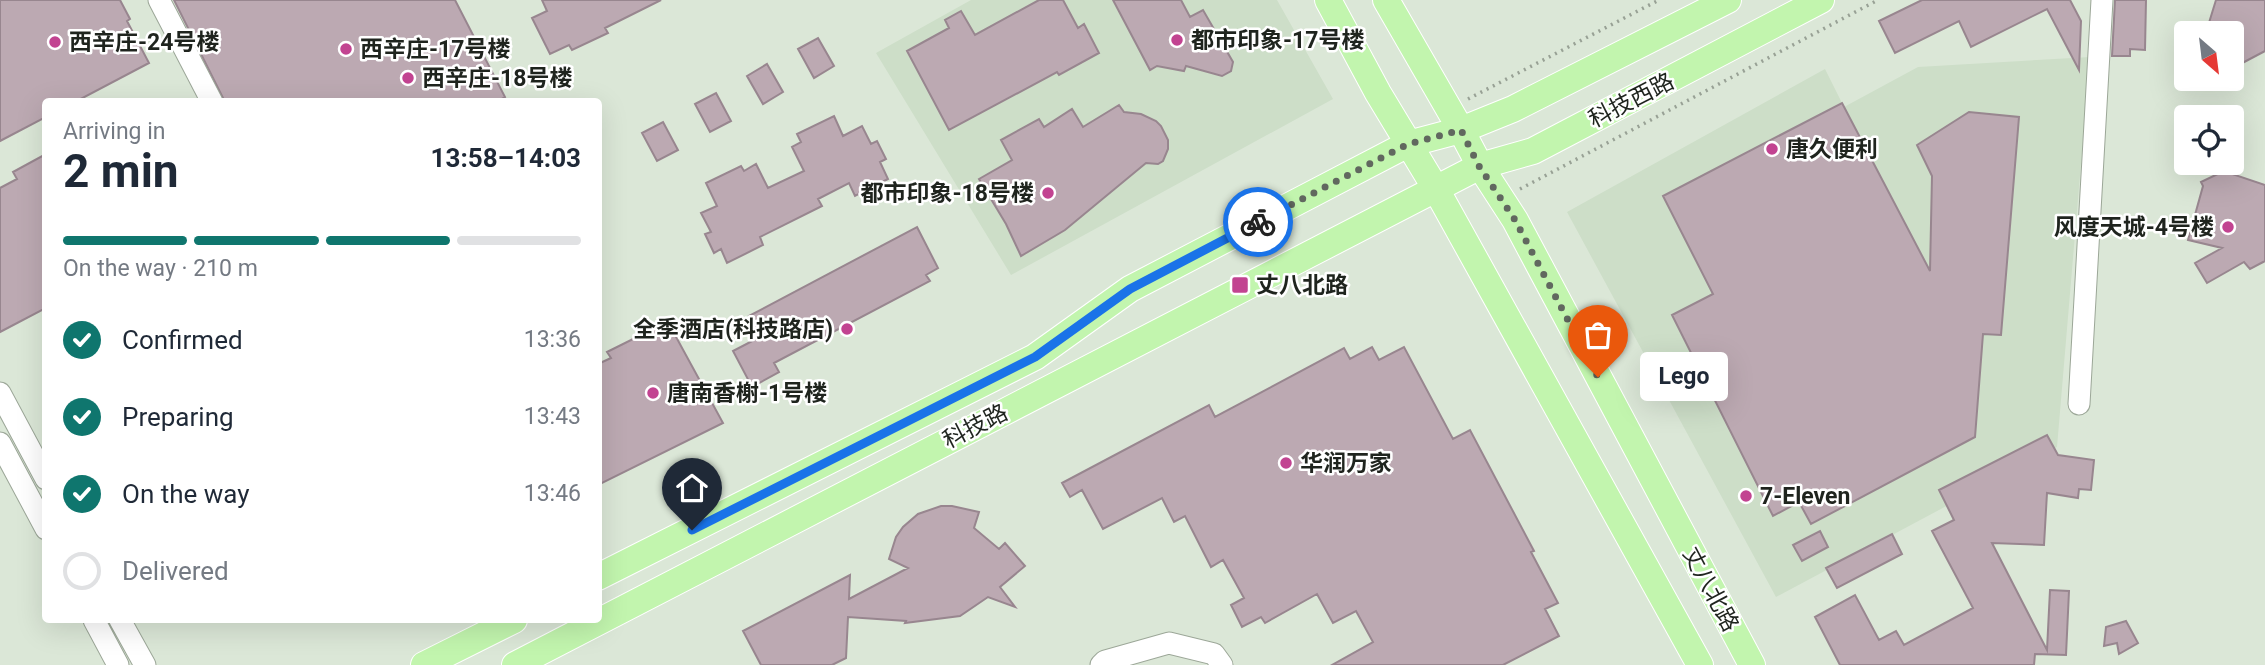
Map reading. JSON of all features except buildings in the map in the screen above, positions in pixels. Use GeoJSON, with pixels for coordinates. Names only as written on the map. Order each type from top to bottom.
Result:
{"type":"FeatureCollection","features":[{"type":"Feature","properties":{"kind":"main road","name":"丈八北路"},"geometry":{"type":"LineString","coordinates":[[1328,0],[1700,665]]}},
{"type":"Feature","properties":{"kind":"main road","name":"丈八北路"},"geometry":{"type":"LineString","coordinates":[[1386,0],[1479,166],[1503,199],[1752,665]]}},
{"type":"Feature","properties":{"kind":"main road","name":"科技西路"},"geometry":{"type":"LineString","coordinates":[[1455,120],[1513,109],[1727,0]]}},
{"type":"Feature","properties":{"kind":"main road","name":"科技西路"},"geometry":{"type":"LineString","coordinates":[[1436,189],[1479,166],[1533,151],[1821,0]]}},
{"type":"Feature","properties":{"kind":"main road","name":"科技路"},"geometry":{"type":"LineString","coordinates":[[602,575],[1035,357],[1130,289],[1455,120]]}},
{"type":"Feature","properties":{"kind":"main road","name":"科技路"},"geometry":{"type":"LineString","coordinates":[[602,620],[1436,189]]}},
{"type":"Feature","properties":{"kind":"main road"},"geometry":{"type":"LineString","coordinates":[[424,665],[508,623]]}},
{"type":"Feature","properties":{"kind":"main road","name":"科技路"},"geometry":{"type":"LineString","coordinates":[[514,665],[595,623]]}},
{"type":"Feature","properties":{"kind":"street"},"geometry":{"type":"LineString","coordinates":[[159,0],[210,98]]}},
{"type":"Feature","properties":{"kind":"street"},"geometry":{"type":"LineString","coordinates":[[2079,404],[2102,0]]}},
{"type":"Feature","properties":{"kind":"street"},"geometry":{"type":"LineString","coordinates":[[0,393],[42,472]]}},
{"type":"Feature","properties":{"kind":"street"},"geometry":{"type":"LineString","coordinates":[[0,443],[42,522]]}},
{"type":"Feature","properties":{"kind":"street"},"geometry":{"type":"LineString","coordinates":[[96,623],[118,665]]}},
{"type":"Feature","properties":{"kind":"street"},"geometry":{"type":"LineString","coordinates":[[122,623],[145,665]]}},
{"type":"Feature","properties":{"kind":"street"},"geometry":{"type":"LineString","coordinates":[[1101,665],[1105,661],[1169,643],[1214,653],[1222,665]]}},
{"type":"Feature","properties":{"kind":"path"},"geometry":{"type":"LineString","coordinates":[[1455,120],[1659,0]]}},
{"type":"Feature","properties":{"kind":"path"},"geometry":{"type":"LineString","coordinates":[[1503,199],[1878,0]]}},
{"type":"Feature","properties":{"kind":"shaded area"},"geometry":{"type":"Polygon","coordinates":[[[971,0],[1277,0],[1333,99],[1011,275],[876,53],[971,0]]]}},
{"type":"Feature","properties":{"kind":"shaded area"},"geometry":{"type":"Polygon","coordinates":[[[2090,57],[2057,447],[1776,597],[1567,212],[1825,69],[1844,107],[1918,67],[2090,57]]]}},
{"type":"Feature","properties":{"kind":"way so far"},"geometry":{"type":"LineString","coordinates":[[1258,222],[1408,144],[1461,130],[1479,166],[1515,220],[1598,377]]}},
{"type":"Feature","properties":{"kind":"place","name":"都市印象-17号楼"},"geometry":{"type":"Point","coordinates":[1177,40]}},
{"type":"Feature","properties":{"kind":"place","name":"西辛庄-24号楼"},"geometry":{"type":"Point","coordinates":[55,42]}},
{"type":"Feature","properties":{"kind":"place","name":"西辛庄-17号楼"},"geometry":{"type":"Point","coordinates":[346,49]}},
{"type":"Feature","properties":{"kind":"place","name":"西辛庄-18号楼"},"geometry":{"type":"Point","coordinates":[408,78]}},
{"type":"Feature","properties":{"kind":"place","name":"唐久便利"},"geometry":{"type":"Point","coordinates":[1772,149]}},
{"type":"Feature","properties":{"kind":"place","name":"都市印象-18号楼"},"geometry":{"type":"Point","coordinates":[1048,193]}},
{"type":"Feature","properties":{"kind":"place","name":"风度天城-4号楼"},"geometry":{"type":"Point","coordinates":[2228,227]}},
{"type":"Feature","properties":{"kind":"place","name":"丈八北路"},"geometry":{"type":"Point","coordinates":[1240,285]}},
{"type":"Feature","properties":{"kind":"place","name":"全季酒店(科技路店)"},"geometry":{"type":"Point","coordinates":[847,329]}},
{"type":"Feature","properties":{"kind":"place","name":"Lego"},"geometry":{"type":"Point","coordinates":[1598,377]}},
{"type":"Feature","properties":{"kind":"place","name":"唐南香榭-1号楼"},"geometry":{"type":"Point","coordinates":[653,393]}},
{"type":"Feature","properties":{"kind":"place","name":"华润万家"},"geometry":{"type":"Point","coordinates":[1286,463]}},
{"type":"Feature","properties":{"kind":"place","name":"7-Eleven"},"geometry":{"type":"Point","coordinates":[1746,496]}},
{"type":"Feature","properties":{"kind":"route"},"geometry":{"type":"LineString","coordinates":[[692,530],[1035,357],[1130,289],[1258,222]]}}]}
